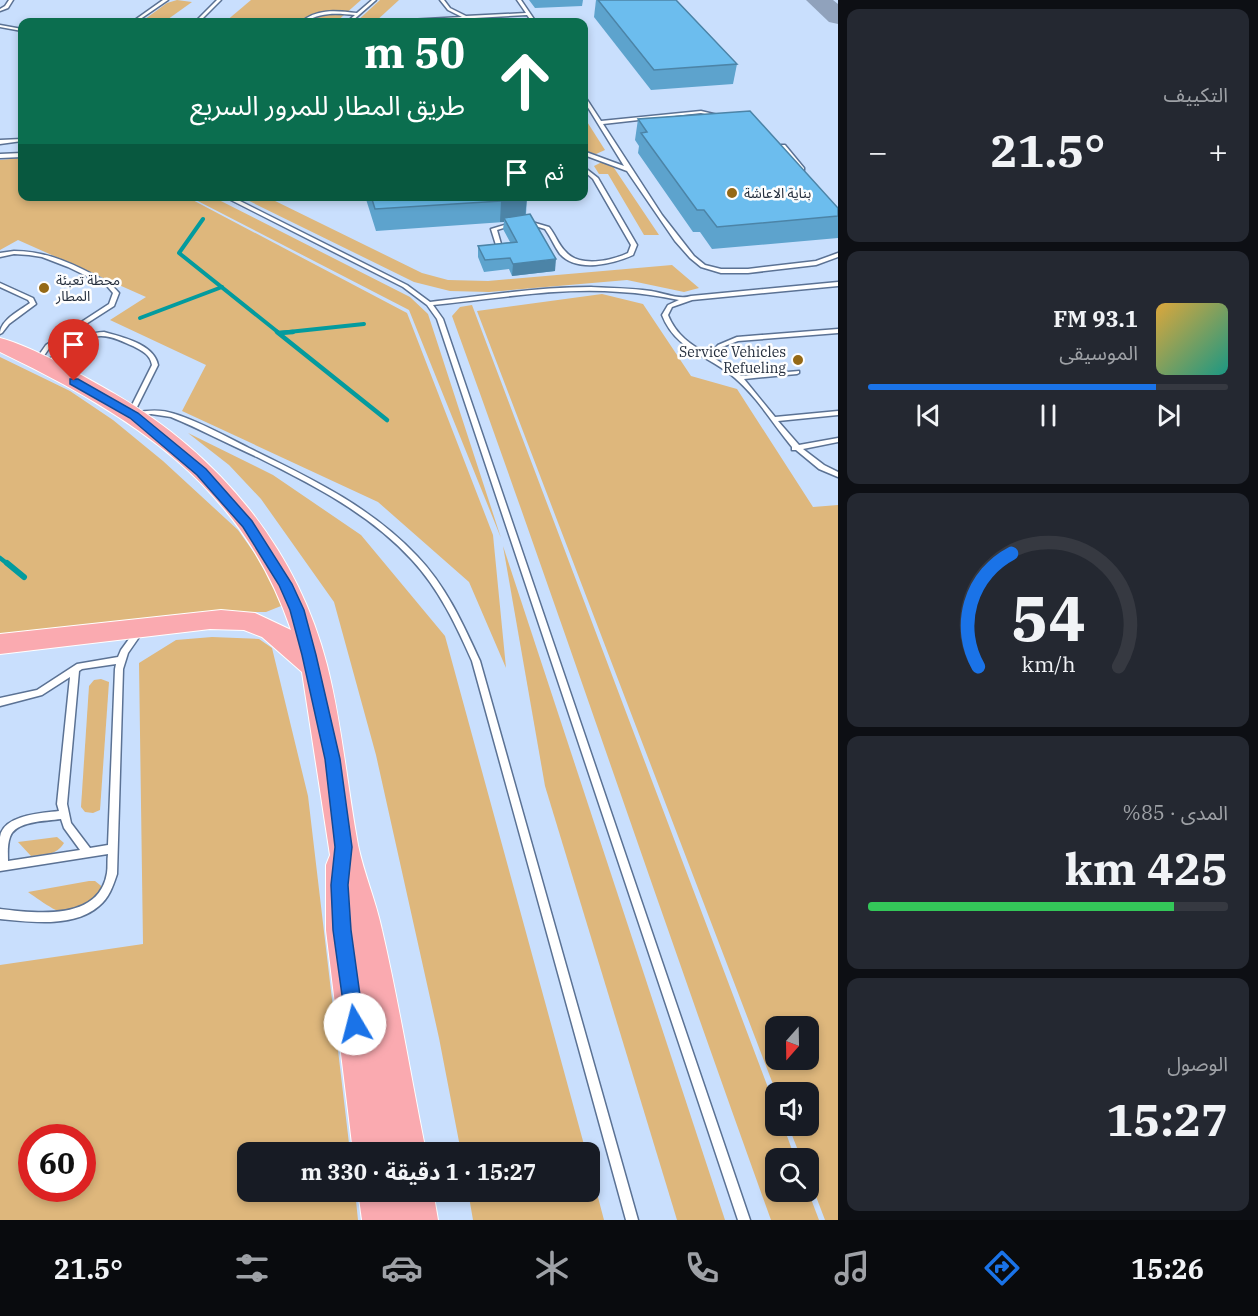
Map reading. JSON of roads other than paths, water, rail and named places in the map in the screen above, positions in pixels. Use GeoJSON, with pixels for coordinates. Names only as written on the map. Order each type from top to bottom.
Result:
{"type":"FeatureCollection","features":[{"type":"Feature","properties":{"kind":"main road"},"geometry":{"type":"LineString","coordinates":[[0,344],[133,414],[201,472],[261,543],[286,584],[297,610],[315,678]]}},
{"type":"Feature","properties":{"kind":"main road"},"geometry":{"type":"LineString","coordinates":[[0,644],[218,619],[257,624],[288,641],[312,666],[332,759],[344,847],[368,936],[405,1142]]}},
{"type":"Feature","properties":{"kind":"main road"},"geometry":{"type":"LineString","coordinates":[[344,847],[340,885],[346,960],[371,1142]]}},
{"type":"Feature","properties":{"kind":"main road"},"geometry":{"type":"LineString","coordinates":[[379,1202],[381,1220]]}},
{"type":"Feature","properties":{"kind":"main road"},"geometry":{"type":"LineString","coordinates":[[416,1202],[420,1220]]}},
{"type":"Feature","properties":{"kind":"lane"},"geometry":{"type":"LineString","coordinates":[[0,10],[7,7],[11,0]]}},
{"type":"Feature","properties":{"kind":"lane"},"geometry":{"type":"LineString","coordinates":[[140,18],[166,0]]}},
{"type":"Feature","properties":{"kind":"lane"},"geometry":{"type":"LineString","coordinates":[[213,0],[219,0]]}},
{"type":"Feature","properties":{"kind":"lane"},"geometry":{"type":"LineString","coordinates":[[201,18],[219,0]]}},
{"type":"Feature","properties":{"kind":"lane"},"geometry":{"type":"LineString","coordinates":[[354,18],[374,0]]}},
{"type":"Feature","properties":{"kind":"lane"},"geometry":{"type":"LineString","coordinates":[[442,0],[449,9],[470,17]]}},
{"type":"Feature","properties":{"kind":"lane"},"geometry":{"type":"LineString","coordinates":[[519,0],[531,18]]}},
{"type":"Feature","properties":{"kind":"lane"},"geometry":{"type":"LineString","coordinates":[[310,18],[323,11],[358,14]]}},
{"type":"Feature","properties":{"kind":"lane"},"geometry":{"type":"LineString","coordinates":[[466,18],[528,14]]}},
{"type":"Feature","properties":{"kind":"lane"},"geometry":{"type":"LineString","coordinates":[[0,26],[18,29]]}},
{"type":"Feature","properties":{"kind":"lane"},"geometry":{"type":"LineString","coordinates":[[588,104],[690,258],[702,266],[718,271],[736,272],[815,263],[838,255]]}},
{"type":"Feature","properties":{"kind":"lane"},"geometry":{"type":"LineString","coordinates":[[600,123],[701,112],[715,114],[726,123]]}},
{"type":"Feature","properties":{"kind":"lane"},"geometry":{"type":"LineString","coordinates":[[0,142],[18,140]]}},
{"type":"Feature","properties":{"kind":"lane"},"geometry":{"type":"LineString","coordinates":[[783,146],[810,178]]}},
{"type":"Feature","properties":{"kind":"lane"},"geometry":{"type":"LineString","coordinates":[[0,156],[18,154]]}},
{"type":"Feature","properties":{"kind":"lane"},"geometry":{"type":"LineString","coordinates":[[588,154],[630,170]]}},
{"type":"Feature","properties":{"kind":"lane"},"geometry":{"type":"LineString","coordinates":[[498,244],[493,234],[495,228],[527,222],[547,228],[562,253],[573,260],[592,262],[631,254],[634,245],[595,178],[588,172]]}},
{"type":"Feature","properties":{"kind":"lane"},"geometry":{"type":"LineString","coordinates":[[235,201],[405,286],[429,304],[443,327],[744,1220]]}},
{"type":"Feature","properties":{"kind":"lane"},"geometry":{"type":"LineString","coordinates":[[0,255],[17,252],[37,253],[109,285],[116,293],[112,304],[48,346],[38,363]]}},
{"type":"Feature","properties":{"kind":"lane"},"geometry":{"type":"LineString","coordinates":[[429,304],[602,289],[651,292],[682,299],[838,284]]}},
{"type":"Feature","properties":{"kind":"lane"},"geometry":{"type":"LineString","coordinates":[[0,285],[32,299],[33,304],[7,323],[0,332]]}},
{"type":"Feature","properties":{"kind":"lane"},"geometry":{"type":"LineString","coordinates":[[682,299],[666,310],[666,320],[679,339],[711,357],[739,378],[795,448],[811,462],[838,475]]}},
{"type":"Feature","properties":{"kind":"lane"},"geometry":{"type":"LineString","coordinates":[[711,357],[720,346],[736,339],[838,331]]}},
{"type":"Feature","properties":{"kind":"lane"},"geometry":{"type":"LineString","coordinates":[[38,363],[58,358],[82,340],[100,333],[115,335],[148,351],[154,357],[155,365],[133,414]]}},
{"type":"Feature","properties":{"kind":"lane"},"geometry":{"type":"LineString","coordinates":[[739,378],[797,372]]}},
{"type":"Feature","properties":{"kind":"lane"},"geometry":{"type":"LineString","coordinates":[[133,414],[151,412],[172,415],[332,491],[368,514],[408,549],[448,600],[476,661],[632,1220]]}},
{"type":"Feature","properties":{"kind":"lane"},"geometry":{"type":"LineString","coordinates":[[773,419],[838,413]]}},
{"type":"Feature","properties":{"kind":"lane"},"geometry":{"type":"LineString","coordinates":[[795,448],[838,440]]}},
{"type":"Feature","properties":{"kind":"lane"},"geometry":{"type":"LineString","coordinates":[[0,914],[53,917],[78,914],[99,902],[110,884],[120,660],[128,644],[145,626]]}},
{"type":"Feature","properties":{"kind":"lane"},"geometry":{"type":"LineString","coordinates":[[0,702],[39,693],[75,669],[120,660]]}},
{"type":"Feature","properties":{"kind":"lane"},"geometry":{"type":"LineString","coordinates":[[75,669],[64,784],[64,814],[73,835],[88,853]]}},
{"type":"Feature","properties":{"kind":"lane"},"geometry":{"type":"LineString","coordinates":[[64,814],[21,822],[9,829],[5,839],[2,867],[113,849]]}},
{"type":"Feature","properties":{"kind":"waterway"},"geometry":{"type":"LineString","coordinates":[[203,219],[179,253],[222,287]]}},
{"type":"Feature","properties":{"kind":"waterway"},"geometry":{"type":"LineString","coordinates":[[140,318],[222,287]]}},
{"type":"Feature","properties":{"kind":"waterway"},"geometry":{"type":"LineString","coordinates":[[222,287],[279,333]]}},
{"type":"Feature","properties":{"kind":"waterway"},"geometry":{"type":"LineString","coordinates":[[279,333],[364,324]]}},
{"type":"Feature","properties":{"kind":"waterway"},"geometry":{"type":"LineString","coordinates":[[277,332],[387,420]]}},
{"type":"Feature","properties":{"kind":"waterway"},"geometry":{"type":"LineString","coordinates":[[279,333],[293,332]]}},
{"type":"Feature","properties":{"kind":"waterway"},"geometry":{"type":"LineString","coordinates":[[0,558],[9,565]]}},
{"type":"Feature","properties":{"kind":"waterway"},"geometry":{"type":"LineString","coordinates":[[7,563],[24,577]]}},
{"type":"Feature","properties":{"kind":"place","name":"بناية الاعاشة"},"geometry":{"type":"Point","coordinates":[732,193]}},
{"type":"Feature","properties":{"kind":"place","name":"محطة تعبئة المطار"},"geometry":{"type":"Point","coordinates":[44,288]}},
{"type":"Feature","properties":{"kind":"place","name":"Service Vehicles Refueling"},"geometry":{"type":"Point","coordinates":[798,360]}}]}
